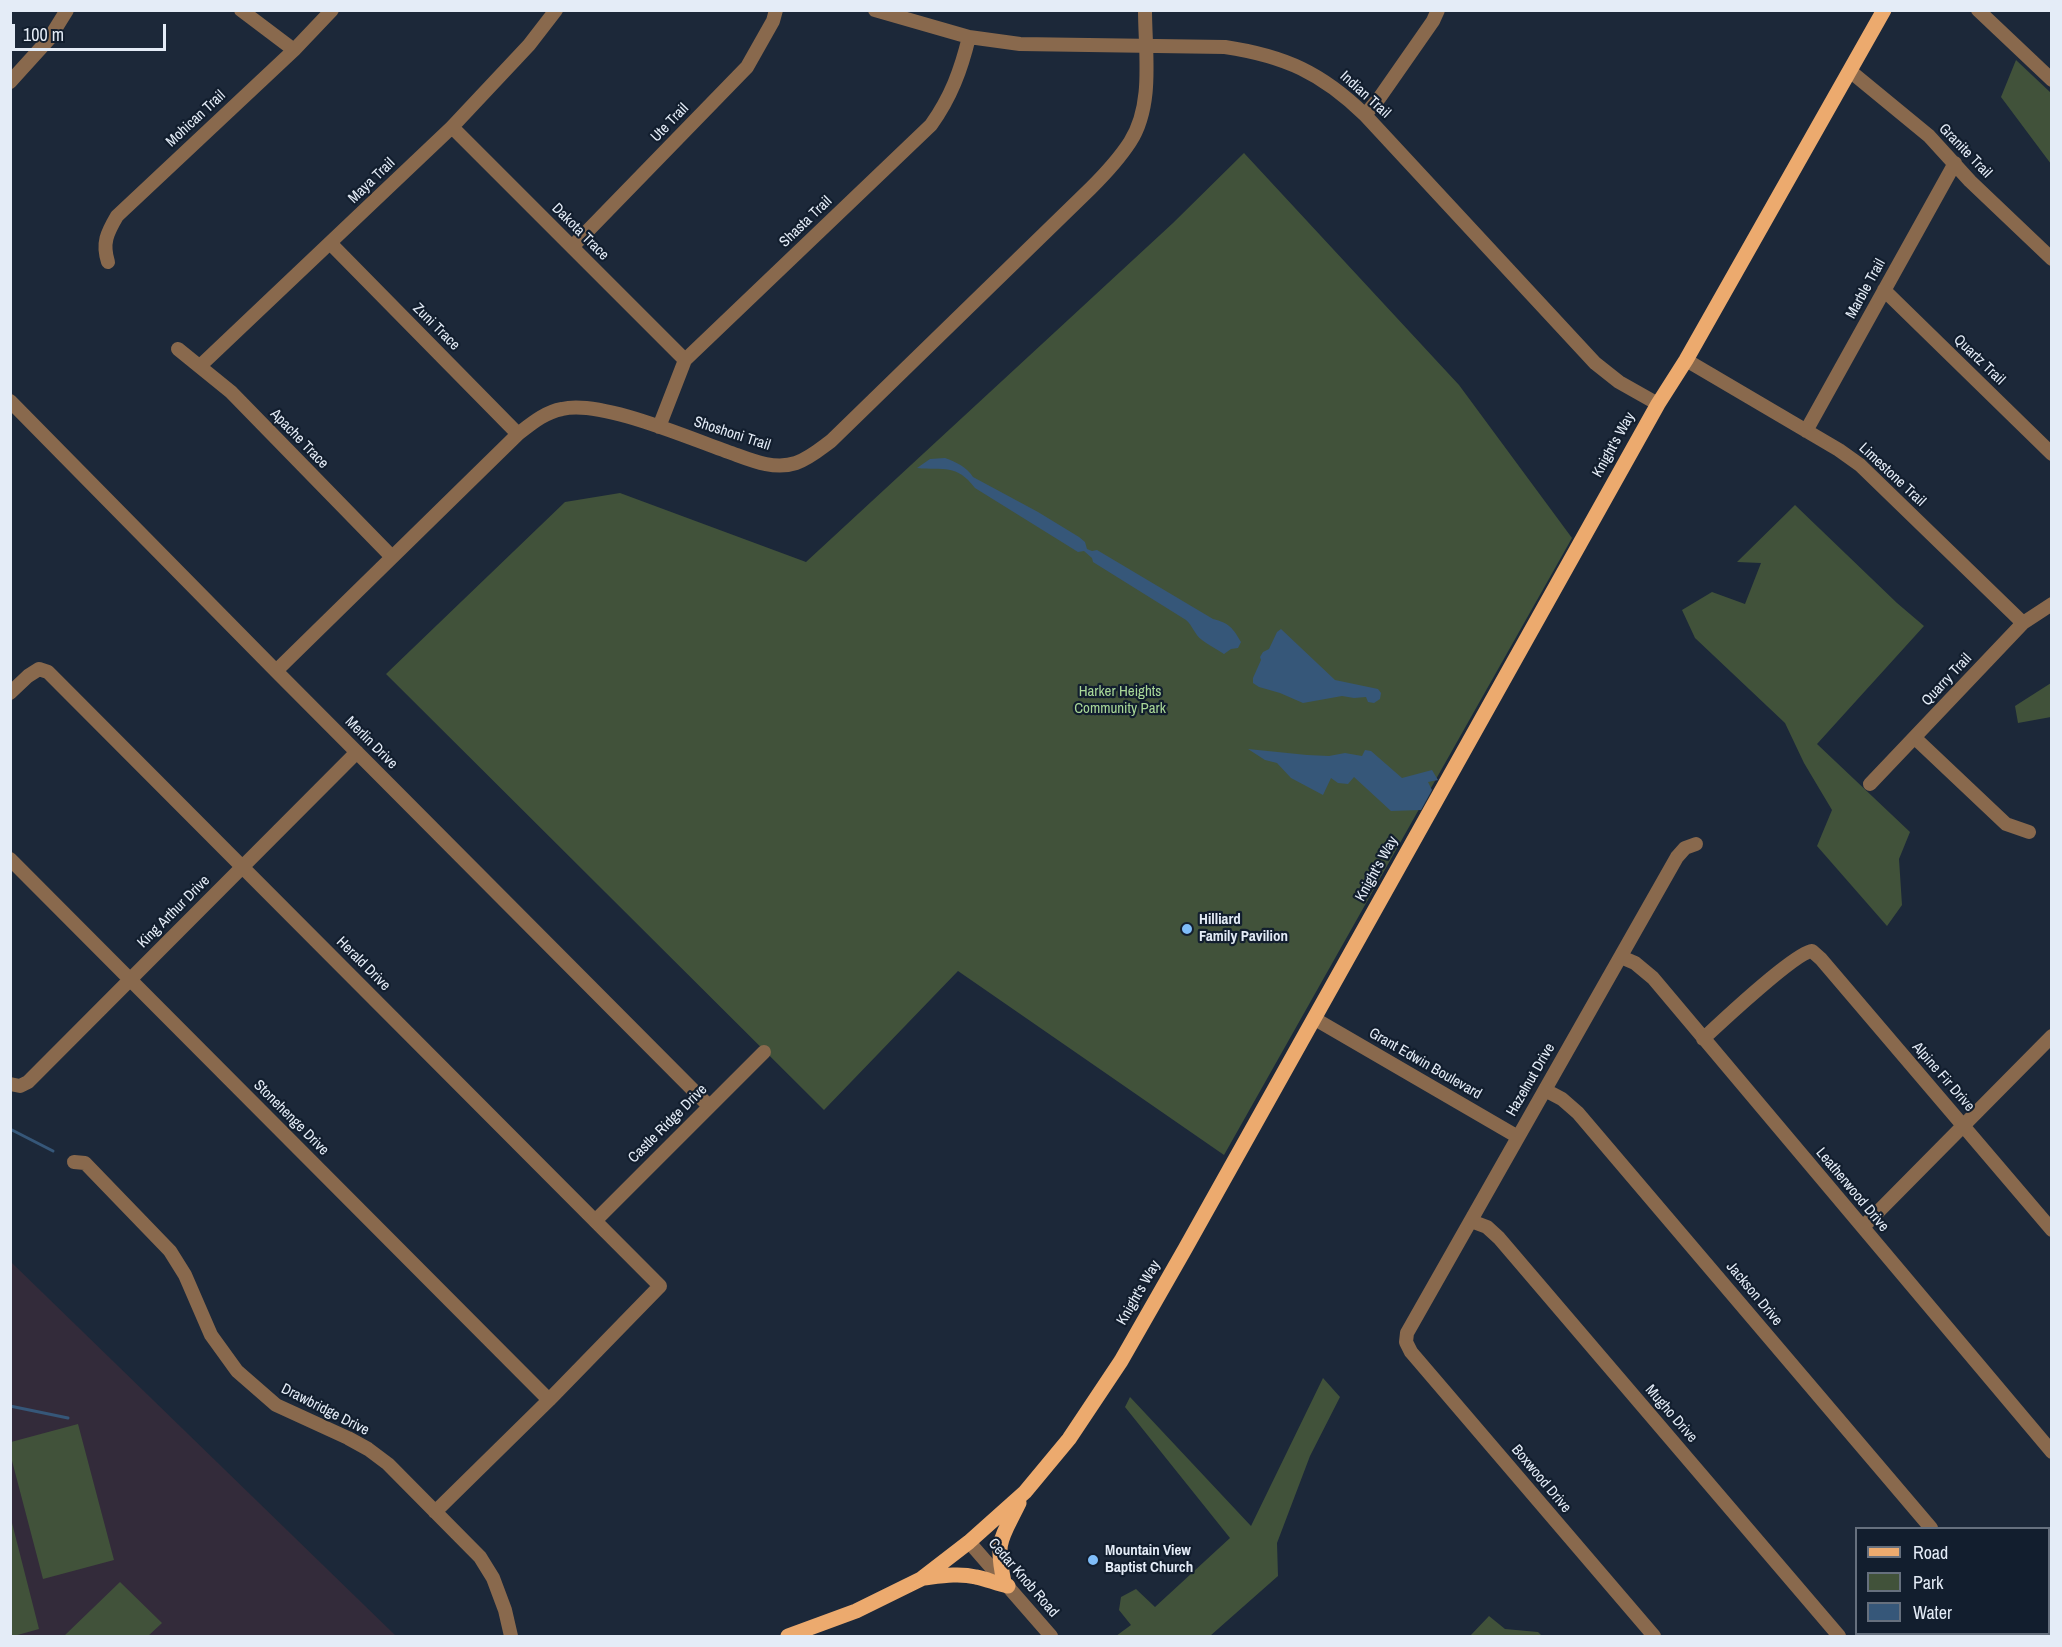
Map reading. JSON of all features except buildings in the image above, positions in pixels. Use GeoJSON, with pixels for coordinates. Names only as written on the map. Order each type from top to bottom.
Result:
{"type":"FeatureCollection","features":[{"type":"Feature","properties":{"kind":"main road","name":"Knight's Way"},"geometry":{"type":"LineString","coordinates":[[788,1636],[856,1611],[921,1579],[969,1542],[1025,1492],[1069,1439],[1120,1361],[1315,1019],[1658,404],[1686,360],[1884,10]]}},
{"type":"Feature","properties":{"kind":"main road"},"geometry":{"type":"LineString","coordinates":[[921,1579],[961,1574],[1006,1584],[999,1558],[1000,1539],[1025,1492]]}},
{"type":"Feature","properties":{"kind":"street"},"geometry":{"type":"LineString","coordinates":[[10,82],[50,39],[67,10]]}},
{"type":"Feature","properties":{"kind":"street"},"geometry":{"type":"LineString","coordinates":[[241,10],[294,50]]}},
{"type":"Feature","properties":{"kind":"street","name":"Mohican Trail"},"geometry":{"type":"LineString","coordinates":[[108,262],[104,251],[104,240],[117,216],[294,50],[332,10]]}},
{"type":"Feature","properties":{"kind":"street","name":"Maya Trail"},"geometry":{"type":"LineString","coordinates":[[200,366],[452,127],[529,45],[556,10]]}},
{"type":"Feature","properties":{"kind":"street","name":"Ute Trail"},"geometry":{"type":"LineString","coordinates":[[572,247],[747,67],[773,21],[776,10]]}},
{"type":"Feature","properties":{"kind":"street","name":"Indian Trail"},"geometry":{"type":"LineString","coordinates":[[875,10],[969,37],[1020,44],[1225,46],[1253,51],[1302,68],[1344,95],[1365,115],[1595,363],[1619,382],[1658,404]]}},
{"type":"Feature","properties":{"kind":"street","name":"Shoshoni Trail"},"geometry":{"type":"LineString","coordinates":[[276,671],[518,434],[549,413],[579,407],[622,415],[759,463],[795,463],[812,456],[1091,188],[1118,159],[1132,140],[1142,110],[1147,67],[1145,10]]}},
{"type":"Feature","properties":{"kind":"street"},"geometry":{"type":"LineString","coordinates":[[1365,115],[1433,21],[1438,10]]}},
{"type":"Feature","properties":{"kind":"street"},"geometry":{"type":"LineString","coordinates":[[1978,10],[2052,80]]}},
{"type":"Feature","properties":{"kind":"street","name":"Shasta Trail"},"geometry":{"type":"LineString","coordinates":[[659,427],[685,360],[932,125],[946,105],[955,86],[969,37]]}},
{"type":"Feature","properties":{"kind":"street","name":"Granite Trail"},"geometry":{"type":"LineString","coordinates":[[1850,71],[1929,136],[1970,181],[2052,259]]}},
{"type":"Feature","properties":{"kind":"street","name":"Dakota Trace"},"geometry":{"type":"LineString","coordinates":[[452,127],[685,360]]}},
{"type":"Feature","properties":{"kind":"street","name":"Marble Trail"},"geometry":{"type":"LineString","coordinates":[[1806,431],[1955,163]]}},
{"type":"Feature","properties":{"kind":"street","name":"Zuni Trace"},"geometry":{"type":"LineString","coordinates":[[331,243],[518,434]]}},
{"type":"Feature","properties":{"kind":"street","name":"Quartz Trail"},"geometry":{"type":"LineString","coordinates":[[1884,290],[2052,454]]}},
{"type":"Feature","properties":{"kind":"street","name":"Apache Trace"},"geometry":{"type":"LineString","coordinates":[[178,349],[231,392],[392,558]]}},
{"type":"Feature","properties":{"kind":"street","name":"Limestone Trail"},"geometry":{"type":"LineString","coordinates":[[1686,360],[1839,450],[1860,465],[2024,623]]}},
{"type":"Feature","properties":{"kind":"street","name":"Merlin Drive"},"geometry":{"type":"LineString","coordinates":[[10,401],[709,1106]]}},
{"type":"Feature","properties":{"kind":"street","name":"Quarry Trail"},"geometry":{"type":"LineString","coordinates":[[1870,784],[2024,623],[2052,604]]}},
{"type":"Feature","properties":{"kind":"street","name":"Herald Drive"},"geometry":{"type":"LineString","coordinates":[[10,693],[39,669],[48,672],[660,1286],[549,1400]]}},
{"type":"Feature","properties":{"kind":"street"},"geometry":{"type":"LineString","coordinates":[[1915,738],[2006,824],[2030,832]]}},
{"type":"Feature","properties":{"kind":"street","name":"King Arthur Drive"},"geometry":{"type":"LineString","coordinates":[[10,1084],[20,1086],[28,1082],[357,752]]}},
{"type":"Feature","properties":{"kind":"street","name":"Hazelnut Drive"},"geometry":{"type":"LineString","coordinates":[[1406,1342],[1407,1333],[1677,857],[1685,848],[1696,844]]}},
{"type":"Feature","properties":{"kind":"street","name":"Stonehenge Drive"},"geometry":{"type":"LineString","coordinates":[[10,859],[549,1400]]}},
{"type":"Feature","properties":{"kind":"street","name":"Alpine Fir Drive"},"geometry":{"type":"LineString","coordinates":[[1702,1039],[1789,964],[1807,951],[1812,951],[1817,954],[2052,1230]]}},
{"type":"Feature","properties":{"kind":"street","name":"Leatherwood Drive"},"geometry":{"type":"LineString","coordinates":[[1621,957],[1635,963],[1653,978],[2052,1452]]}},
{"type":"Feature","properties":{"kind":"street","name":"Grant Edwin Boulevard"},"geometry":{"type":"LineString","coordinates":[[1315,1019],[1518,1137]]}},
{"type":"Feature","properties":{"kind":"street"},"geometry":{"type":"LineString","coordinates":[[1863,1227],[2052,1036]]}},
{"type":"Feature","properties":{"kind":"street","name":"Castle Ridge Drive"},"geometry":{"type":"LineString","coordinates":[[596,1220],[764,1052]]}},
{"type":"Feature","properties":{"kind":"street","name":"Jackson Drive"},"geometry":{"type":"LineString","coordinates":[[1545,1090],[1562,1099],[1578,1113],[1930,1527]]}},
{"type":"Feature","properties":{"kind":"street","name":"Drawbridge Drive"},"geometry":{"type":"LineString","coordinates":[[74,1162],[85,1163],[170,1251],[185,1275],[211,1335],[237,1371],[276,1406],[348,1438],[388,1464],[480,1557],[493,1578],[505,1610],[511,1636]]}},
{"type":"Feature","properties":{"kind":"street","name":"Mugho Drive"},"geometry":{"type":"LineString","coordinates":[[1471,1221],[1487,1227],[1499,1238],[1839,1636]]}},
{"type":"Feature","properties":{"kind":"street","name":"Boxwood Drive"},"geometry":{"type":"LineString","coordinates":[[1406,1342],[1417,1359],[1654,1636]]}},
{"type":"Feature","properties":{"kind":"street"},"geometry":{"type":"LineString","coordinates":[[435,1512],[549,1400]]}},
{"type":"Feature","properties":{"kind":"street","name":"Cedar Knob Road"},"geometry":{"type":"LineString","coordinates":[[969,1542],[1051,1636]]}},
{"type":"Feature","properties":{"kind":"shaded area"},"geometry":{"type":"Polygon","coordinates":[[[11,1262],[396,1636],[11,1636],[11,1262]]]}},
{"type":"Feature","properties":{"kind":"green space"},"geometry":{"type":"Polygon","coordinates":[[[2016,60],[2051,93],[2051,164],[2001,97],[2016,60]]]}},
{"type":"Feature","properties":{"kind":"green space","name":"Harker Heights Community Park"},"geometry":{"type":"Polygon","coordinates":[[[1244,153],[1459,385],[1572,538],[1224,1155],[958,971],[824,1110],[386,674],[565,502],[620,493],[806,562],[1173,223],[1244,153]]]}},
{"type":"Feature","properties":{"kind":"green space"},"geometry":{"type":"Polygon","coordinates":[[[1795,505],[1924,626],[1817,744],[1910,832],[1899,859],[1902,905],[1887,926],[1817,846],[1832,810],[1804,763],[1785,723],[1695,638],[1682,610],[1712,592],[1745,604],[1761,563],[1737,562],[1795,505]]]}},
{"type":"Feature","properties":{"kind":"green space"},"geometry":{"type":"Polygon","coordinates":[[[2051,683],[2051,717],[2018,723],[2015,706],[2051,683]]]}},
{"type":"Feature","properties":{"kind":"green space"},"geometry":{"type":"Polygon","coordinates":[[[1323,1378],[1340,1397],[1310,1456],[1277,1543],[1278,1576],[1210,1636],[1116,1636],[1131,1625],[1119,1610],[1121,1597],[1136,1589],[1155,1607],[1230,1538],[1125,1407],[1130,1397],[1251,1526],[1323,1378]]]}},
{"type":"Feature","properties":{"kind":"green space"},"geometry":{"type":"Polygon","coordinates":[[[78,1424],[114,1560],[43,1579],[11,1457],[11,1442],[78,1424]]]}},
{"type":"Feature","properties":{"kind":"green space"},"geometry":{"type":"Polygon","coordinates":[[[11,1519],[39,1629],[14,1636],[10,1636],[11,1519]]]}},
{"type":"Feature","properties":{"kind":"green space"},"geometry":{"type":"Polygon","coordinates":[[[120,1582],[162,1623],[148,1636],[64,1636],[120,1582]]]}},
{"type":"Feature","properties":{"kind":"green space"},"geometry":{"type":"Polygon","coordinates":[[[1489,1616],[1505,1629],[1538,1632],[1542,1636],[1470,1636],[1489,1616]]]}},
{"type":"Feature","properties":{"kind":"water"},"geometry":{"type":"Polygon","coordinates":[[[945,458],[961,465],[973,477],[1079,537],[1085,542],[1087,549],[1097,550],[1213,619],[1227,624],[1241,642],[1238,648],[1231,649],[1224,654],[1207,644],[1199,638],[1186,620],[1093,562],[1084,551],[1078,552],[975,488],[955,471],[917,468],[930,459],[945,458]]]}},
{"type":"Feature","properties":{"kind":"water"},"geometry":{"type":"Polygon","coordinates":[[[1281,629],[1335,680],[1378,689],[1381,693],[1380,699],[1374,703],[1368,702],[1366,697],[1342,696],[1303,703],[1253,683],[1260,657],[1269,649],[1277,632],[1281,629]]]}},
{"type":"Feature","properties":{"kind":"water"},"geometry":{"type":"Polygon","coordinates":[[[1248,749],[1329,756],[1345,753],[1362,756],[1365,750],[1371,751],[1402,778],[1432,770],[1438,780],[1428,782],[1432,790],[1421,810],[1391,811],[1354,777],[1348,784],[1338,783],[1331,778],[1323,795],[1291,778],[1277,763],[1265,760],[1248,749]]]}},
{"type":"Feature","properties":{"kind":"waterway"},"geometry":{"type":"LineString","coordinates":[[10,1129],[53,1151]]}},
{"type":"Feature","properties":{"kind":"waterway"},"geometry":{"type":"LineString","coordinates":[[10,1406],[68,1418]]}},
{"type":"Feature","properties":{"kind":"place","name":"Hilliard Family Pavilion"},"geometry":{"type":"Point","coordinates":[1187,929]}},
{"type":"Feature","properties":{"kind":"place","name":"Mountain View Baptist Church"},"geometry":{"type":"Point","coordinates":[1093,1560]}}]}
